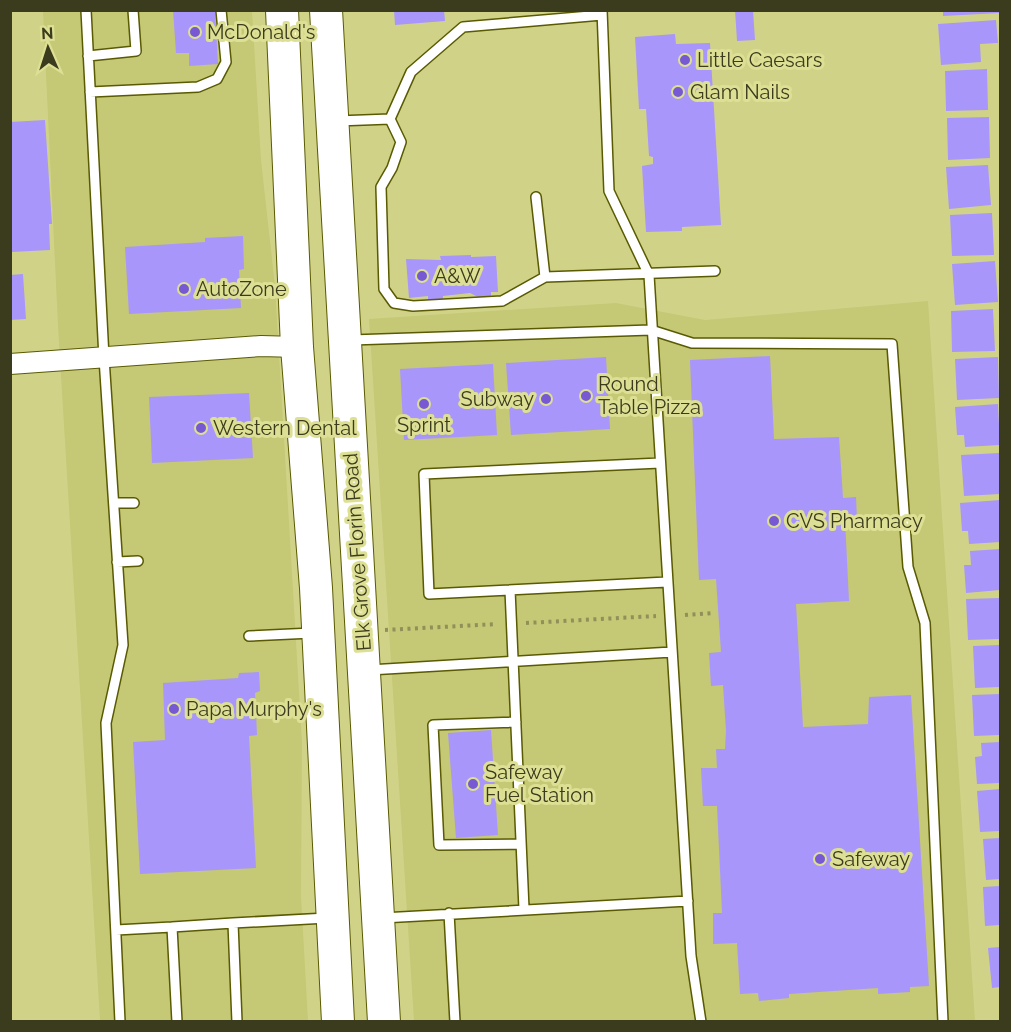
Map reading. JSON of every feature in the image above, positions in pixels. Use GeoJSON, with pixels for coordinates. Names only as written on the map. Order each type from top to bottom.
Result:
{"type":"FeatureCollection","features":[{"type":"Feature","properties":{"kind":"main road"},"geometry":{"type":"LineString","coordinates":[[282,10],[297,347],[316,588],[338,1022]]}},
{"type":"Feature","properties":{"kind":"main road","name":"Elk Grove Florin Road"},"geometry":{"type":"LineString","coordinates":[[326,10],[384,1022]]}},
{"type":"Feature","properties":{"kind":"main road"},"geometry":{"type":"LineString","coordinates":[[316,588],[335,613],[342,645],[349,659],[364,670]]}},
{"type":"Feature","properties":{"kind":"street"},"geometry":{"type":"LineString","coordinates":[[10,364],[261,346],[297,347]]}},
{"type":"Feature","properties":{"kind":"lane"},"geometry":{"type":"LineString","coordinates":[[87,10],[104,357],[123,645],[106,723],[120,1022]]}},
{"type":"Feature","properties":{"kind":"lane"},"geometry":{"type":"LineString","coordinates":[[88,56],[136,51],[133,10]]}},
{"type":"Feature","properties":{"kind":"lane"},"geometry":{"type":"LineString","coordinates":[[90,92],[198,87],[217,79],[225,62],[221,10]]}},
{"type":"Feature","properties":{"kind":"lane"},"geometry":{"type":"LineString","coordinates":[[701,1022],[691,956],[649,275],[609,191],[602,13],[463,27],[411,72],[390,119],[401,142],[392,168],[381,187],[384,289],[394,303],[413,306],[502,301],[545,277],[649,275],[715,271]]}},
{"type":"Feature","properties":{"kind":"lane"},"geometry":{"type":"LineString","coordinates":[[332,122],[390,119]]}},
{"type":"Feature","properties":{"kind":"lane"},"geometry":{"type":"LineString","coordinates":[[536,197],[545,277]]}},
{"type":"Feature","properties":{"kind":"lane"},"geometry":{"type":"LineString","coordinates":[[344,340],[651,330],[692,343],[892,344],[908,567],[925,623],[943,1022]]}},
{"type":"Feature","properties":{"kind":"lane"},"geometry":{"type":"LineString","coordinates":[[660,463],[424,474],[429,594],[667,582]]}},
{"type":"Feature","properties":{"kind":"lane"},"geometry":{"type":"LineString","coordinates":[[114,503],[134,502]]}},
{"type":"Feature","properties":{"kind":"lane"},"geometry":{"type":"LineString","coordinates":[[117,562],[138,561]]}},
{"type":"Feature","properties":{"kind":"lane"},"geometry":{"type":"LineString","coordinates":[[510,590],[524,909]]}},
{"type":"Feature","properties":{"kind":"lane"},"geometry":{"type":"LineString","coordinates":[[249,636],[318,633]]}},
{"type":"Feature","properties":{"kind":"lane"},"geometry":{"type":"LineString","coordinates":[[364,670],[672,652]]}},
{"type":"Feature","properties":{"kind":"lane"},"geometry":{"type":"LineString","coordinates":[[516,722],[433,725],[439,845],[521,844]]}},
{"type":"Feature","properties":{"kind":"lane"},"geometry":{"type":"LineString","coordinates":[[379,919],[449,913],[688,901]]}},
{"type":"Feature","properties":{"kind":"lane"},"geometry":{"type":"LineString","coordinates":[[449,913],[455,1022]]}},
{"type":"Feature","properties":{"kind":"lane"},"geometry":{"type":"LineString","coordinates":[[116,930],[332,917]]}},
{"type":"Feature","properties":{"kind":"lane"},"geometry":{"type":"LineString","coordinates":[[233,923],[237,1022]]}},
{"type":"Feature","properties":{"kind":"lane"},"geometry":{"type":"LineString","coordinates":[[172,927],[177,1022]]}},
{"type":"Feature","properties":{"kind":"path"},"geometry":{"type":"LineString","coordinates":[[384,630],[713,613]]}},
{"type":"Feature","properties":{"kind":"shaded area"},"geometry":{"type":"Polygon","coordinates":[[[43,11],[252,11],[261,160],[275,286],[302,743],[301,896],[308,1021],[100,1021],[58,326],[43,11]]]}},
{"type":"Feature","properties":{"kind":"shaded area"},"geometry":{"type":"Polygon","coordinates":[[[928,301],[975,1021],[414,1021],[369,319],[616,303],[705,320],[928,301]]]}},
{"type":"Feature","properties":{"kind":"building","name":"McDonald's"},"geometry":{"type":"Polygon","coordinates":[[[173,10],[215,10],[218,64],[189,66],[189,53],[176,53],[173,10]]]}},
{"type":"Feature","properties":{"kind":"building"},"geometry":{"type":"Polygon","coordinates":[[[394,10],[444,10],[445,21],[395,25],[394,10]]]}},
{"type":"Feature","properties":{"kind":"building"},"geometry":{"type":"Polygon","coordinates":[[[735,10],[753,10],[755,40],[737,41],[735,10]]]}},
{"type":"Feature","properties":{"kind":"building"},"geometry":{"type":"Polygon","coordinates":[[[943,10],[1000,10],[1000,13],[943,16],[943,10]]]}},
{"type":"Feature","properties":{"kind":"building"},"geometry":{"type":"Polygon","coordinates":[[[996,20],[998,43],[980,44],[981,62],[941,65],[938,24],[996,20]]]}},
{"type":"Feature","properties":{"kind":"building"},"geometry":{"type":"Polygon","coordinates":[[[675,34],[676,44],[710,43],[721,225],[682,227],[682,231],[646,232],[642,166],[653,164],[653,157],[649,156],[646,109],[639,109],[635,37],[675,34]]]}},
{"type":"Feature","properties":{"kind":"building"},"geometry":{"type":"Polygon","coordinates":[[[987,69],[988,110],[946,111],[945,71],[987,69]]]}},
{"type":"Feature","properties":{"kind":"building"},"geometry":{"type":"Polygon","coordinates":[[[989,117],[990,158],[948,160],[947,118],[989,117]]]}},
{"type":"Feature","properties":{"kind":"building"},"geometry":{"type":"Polygon","coordinates":[[[45,120],[52,224],[49,224],[50,250],[12,252],[10,122],[45,120]]]}},
{"type":"Feature","properties":{"kind":"building"},"geometry":{"type":"Polygon","coordinates":[[[988,165],[991,205],[949,209],[946,167],[988,165]]]}},
{"type":"Feature","properties":{"kind":"building"},"geometry":{"type":"Polygon","coordinates":[[[992,213],[994,255],[952,256],[950,215],[992,213]]]}},
{"type":"Feature","properties":{"kind":"building","name":"AutoZone"},"geometry":{"type":"Polygon","coordinates":[[[243,236],[244,269],[239,270],[241,308],[129,314],[125,247],[205,242],[205,238],[243,236]]]}},
{"type":"Feature","properties":{"kind":"building"},"geometry":{"type":"Polygon","coordinates":[[[471,255],[471,257],[496,256],[498,292],[491,292],[491,297],[478,297],[470,293],[443,296],[443,300],[428,301],[428,296],[409,298],[406,259],[441,260],[440,256],[471,255]]]}},
{"type":"Feature","properties":{"kind":"building"},"geometry":{"type":"Polygon","coordinates":[[[995,261],[998,302],[955,305],[952,264],[995,261]]]}},
{"type":"Feature","properties":{"kind":"building"},"geometry":{"type":"Polygon","coordinates":[[[23,274],[26,319],[10,320],[10,275],[23,274]]]}},
{"type":"Feature","properties":{"kind":"building"},"geometry":{"type":"Polygon","coordinates":[[[993,309],[995,351],[952,352],[951,311],[993,309]]]}},
{"type":"Feature","properties":{"kind":"building"},"geometry":{"type":"Polygon","coordinates":[[[770,356],[774,439],[839,437],[843,498],[856,497],[857,520],[845,520],[849,601],[796,604],[803,727],[868,724],[869,697],[911,695],[929,986],[910,987],[910,992],[878,994],[878,988],[789,994],[789,998],[759,1001],[758,993],[740,994],[737,943],[713,944],[713,913],[722,913],[717,806],[703,806],[701,768],[717,768],[716,749],[725,749],[726,731],[723,685],[711,686],[709,653],[721,652],[716,579],[699,580],[690,360],[770,356]]]}},
{"type":"Feature","properties":{"kind":"building"},"geometry":{"type":"Polygon","coordinates":[[[606,357],[610,429],[511,435],[506,363],[606,357]]]}},
{"type":"Feature","properties":{"kind":"building"},"geometry":{"type":"Polygon","coordinates":[[[998,357],[999,398],[957,400],[955,359],[998,357]]]}},
{"type":"Feature","properties":{"kind":"building"},"geometry":{"type":"Polygon","coordinates":[[[493,364],[497,435],[404,440],[400,369],[493,364]]]}},
{"type":"Feature","properties":{"kind":"building","name":"Western Dental"},"geometry":{"type":"Polygon","coordinates":[[[249,393],[253,458],[152,463],[149,397],[249,393]]]}},
{"type":"Feature","properties":{"kind":"building"},"geometry":{"type":"Polygon","coordinates":[[[998,404],[1000,445],[965,447],[964,435],[957,435],[955,407],[998,404]]]}},
{"type":"Feature","properties":{"kind":"building"},"geometry":{"type":"Polygon","coordinates":[[[1000,453],[1000,494],[964,496],[961,455],[1000,453]]]}},
{"type":"Feature","properties":{"kind":"building"},"geometry":{"type":"Polygon","coordinates":[[[1000,500],[1000,542],[969,544],[968,531],[962,531],[960,503],[1000,500]]]}},
{"type":"Feature","properties":{"kind":"building"},"geometry":{"type":"Polygon","coordinates":[[[1000,549],[1000,590],[966,593],[964,565],[971,565],[970,551],[1000,549]]]}},
{"type":"Feature","properties":{"kind":"building"},"geometry":{"type":"Polygon","coordinates":[[[1000,598],[1000,639],[968,640],[966,599],[1000,598]]]}},
{"type":"Feature","properties":{"kind":"building"},"geometry":{"type":"Polygon","coordinates":[[[1000,645],[1000,687],[975,688],[973,646],[1000,645]]]}},
{"type":"Feature","properties":{"kind":"building"},"geometry":{"type":"Polygon","coordinates":[[[259,672],[260,691],[255,693],[257,735],[249,736],[256,868],[140,874],[133,742],[165,740],[163,683],[238,678],[239,673],[259,672]]]}},
{"type":"Feature","properties":{"kind":"building"},"geometry":{"type":"Polygon","coordinates":[[[1000,694],[1000,735],[974,736],[972,695],[1000,694]]]}},
{"type":"Feature","properties":{"kind":"building","name":"Safeway Fuel Station"},"geometry":{"type":"Polygon","coordinates":[[[491,730],[498,835],[456,838],[448,733],[491,730]]]}},
{"type":"Feature","properties":{"kind":"building"},"geometry":{"type":"Polygon","coordinates":[[[1000,742],[1000,783],[977,784],[975,757],[982,756],[981,743],[1000,742]]]}},
{"type":"Feature","properties":{"kind":"building"},"geometry":{"type":"Polygon","coordinates":[[[1000,789],[1000,831],[980,832],[977,791],[1000,789]]]}},
{"type":"Feature","properties":{"kind":"building"},"geometry":{"type":"Polygon","coordinates":[[[1000,838],[1000,879],[986,880],[983,839],[1000,838]]]}},
{"type":"Feature","properties":{"kind":"building"},"geometry":{"type":"Polygon","coordinates":[[[1000,886],[1000,925],[985,926],[983,887],[1000,886]]]}},
{"type":"Feature","properties":{"kind":"building"},"geometry":{"type":"Polygon","coordinates":[[[1000,947],[1000,987],[992,988],[988,948],[1000,947]]]}},
{"type":"Feature","properties":{"kind":"place","name":"McDonald's"},"geometry":{"type":"Point","coordinates":[195,32]}},
{"type":"Feature","properties":{"kind":"place","name":"Little Caesars"},"geometry":{"type":"Point","coordinates":[685,60]}},
{"type":"Feature","properties":{"kind":"place","name":"Glam Nails"},"geometry":{"type":"Point","coordinates":[678,92]}},
{"type":"Feature","properties":{"kind":"place","name":"A&W"},"geometry":{"type":"Point","coordinates":[422,276]}},
{"type":"Feature","properties":{"kind":"place","name":"AutoZone"},"geometry":{"type":"Point","coordinates":[184,289]}},
{"type":"Feature","properties":{"kind":"place","name":"Round Table Pizza"},"geometry":{"type":"Point","coordinates":[586,396]}},
{"type":"Feature","properties":{"kind":"place","name":"Subway"},"geometry":{"type":"Point","coordinates":[546,399]}},
{"type":"Feature","properties":{"kind":"place","name":"Sprint"},"geometry":{"type":"Point","coordinates":[424,404]}},
{"type":"Feature","properties":{"kind":"place","name":"Western Dental"},"geometry":{"type":"Point","coordinates":[201,428]}},
{"type":"Feature","properties":{"kind":"place","name":"CVS Pharmacy"},"geometry":{"type":"Point","coordinates":[774,521]}},
{"type":"Feature","properties":{"kind":"place","name":"Papa Murphy's"},"geometry":{"type":"Point","coordinates":[174,709]}},
{"type":"Feature","properties":{"kind":"place","name":"Safeway Fuel Station"},"geometry":{"type":"Point","coordinates":[473,784]}},
{"type":"Feature","properties":{"kind":"place","name":"Safeway"},"geometry":{"type":"Point","coordinates":[820,859]}}]}
